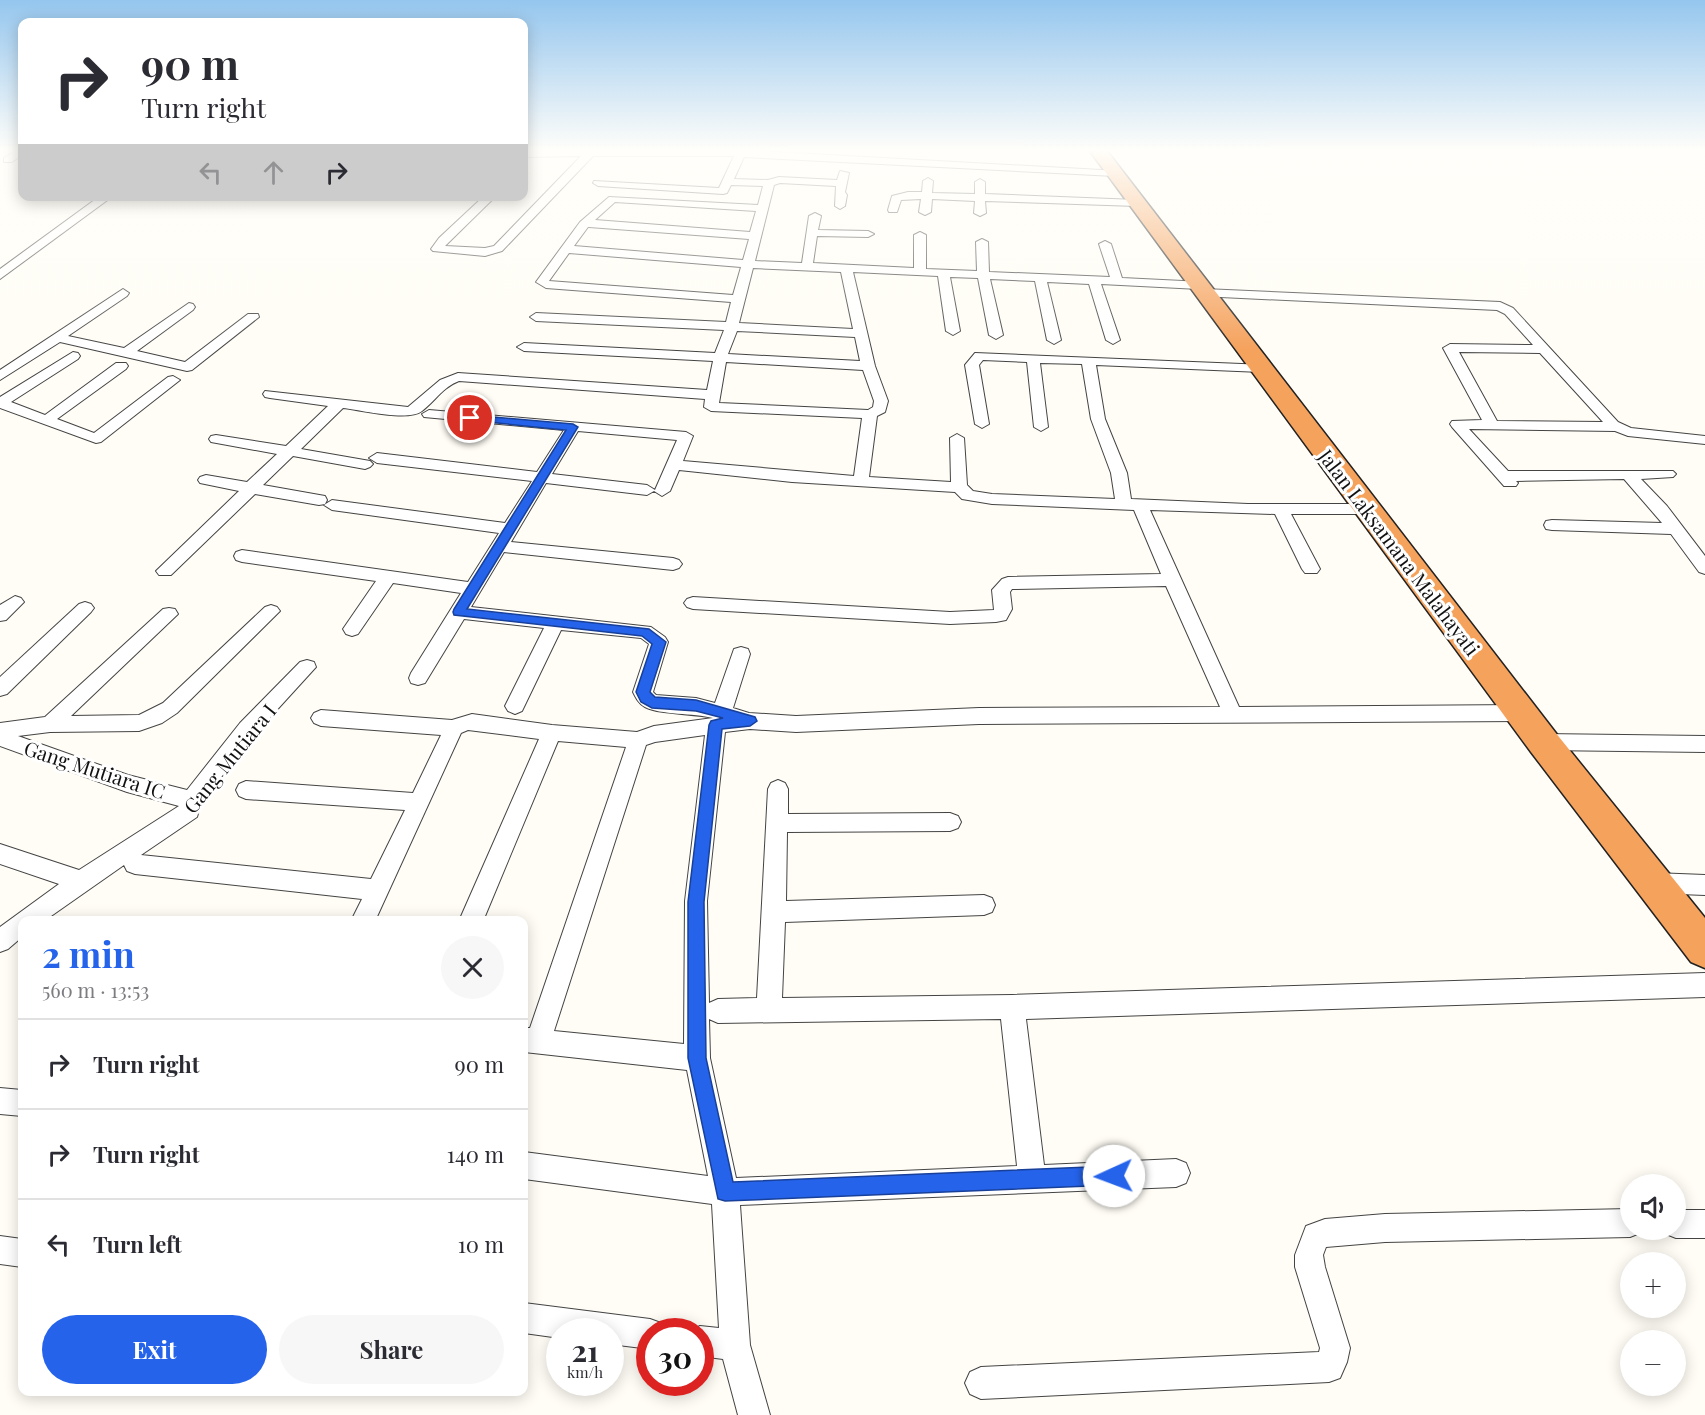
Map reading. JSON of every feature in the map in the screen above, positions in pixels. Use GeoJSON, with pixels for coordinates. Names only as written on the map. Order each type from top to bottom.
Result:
{"type":"FeatureCollection","features":[{"type":"Feature","properties":{"kind":"highway","name":"Jalan Laksamana Malahayati"},"geometry":{"type":"LineString","coordinates":[[1148,217],[1543,742],[1705,949]]}},
{"type":"Feature","properties":{"kind":"street"},"geometry":{"type":"LineString","coordinates":[[0,275],[79,217]]}},
{"type":"Feature","properties":{"kind":"street"},"geometry":{"type":"LineString","coordinates":[[463,217],[432,249],[485,252],[498,249]]}},
{"type":"Feature","properties":{"kind":"street"},"geometry":{"type":"LineString","coordinates":[[488,267],[498,249],[529,217]]}},
{"type":"Feature","properties":{"kind":"street"},"geometry":{"type":"LineString","coordinates":[[593,217],[542,282],[613,290],[738,299]]}},
{"type":"Feature","properties":{"kind":"street"},"geometry":{"type":"LineString","coordinates":[[759,217],[731,328],[720,358],[711,406],[870,414],[878,412],[881,406],[868,366],[846,268]]}},
{"type":"Feature","properties":{"kind":"street"},"geometry":{"type":"LineString","coordinates":[[807,266],[815,217]]}},
{"type":"Feature","properties":{"kind":"street"},"geometry":{"type":"LineString","coordinates":[[588,223],[754,236]]}},
{"type":"Feature","properties":{"kind":"street"},"geometry":{"type":"LineString","coordinates":[[813,233],[868,234]]}},
{"type":"Feature","properties":{"kind":"street"},"geometry":{"type":"LineString","coordinates":[[920,235],[920,271]]}},
{"type":"Feature","properties":{"kind":"street"},"geometry":{"type":"LineString","coordinates":[[982,242],[983,274],[996,335]]}},
{"type":"Feature","properties":{"kind":"street"},"geometry":{"type":"LineString","coordinates":[[1105,244],[1117,281]]}},
{"type":"Feature","properties":{"kind":"street"},"geometry":{"type":"LineString","coordinates":[[566,249],[748,264],[1117,281],[1202,289],[1500,306],[1509,312],[1615,427]]}},
{"type":"Feature","properties":{"kind":"street"},"geometry":{"type":"LineString","coordinates":[[943,273],[953,331]]}},
{"type":"Feature","properties":{"kind":"street"},"geometry":{"type":"LineString","coordinates":[[1040,277],[1054,340]]}},
{"type":"Feature","properties":{"kind":"street"},"geometry":{"type":"LineString","coordinates":[[1094,280],[1113,340]]}},
{"type":"Feature","properties":{"kind":"street"},"geometry":{"type":"LineString","coordinates":[[0,376],[123,293]]}},
{"type":"Feature","properties":{"kind":"street"},"geometry":{"type":"LineString","coordinates":[[46,420],[189,307]]}},
{"type":"Feature","properties":{"kind":"street"},"geometry":{"type":"LineString","coordinates":[[57,337],[124,359],[187,367],[253,317]]}},
{"type":"Feature","properties":{"kind":"street"},"geometry":{"type":"LineString","coordinates":[[536,317],[862,333]]}},
{"type":"Feature","properties":{"kind":"street"},"geometry":{"type":"LineString","coordinates":[[524,347],[868,366]]}},
{"type":"Feature","properties":{"kind":"street"},"geometry":{"type":"LineString","coordinates":[[1492,425],[1450,348],[1543,349]]}},
{"type":"Feature","properties":{"kind":"street"},"geometry":{"type":"LineString","coordinates":[[0,403],[73,356]]}},
{"type":"Feature","properties":{"kind":"street"},"geometry":{"type":"LineString","coordinates":[[982,424],[973,362],[980,357],[1261,368]]}},
{"type":"Feature","properties":{"kind":"street"},"geometry":{"type":"LineString","coordinates":[[1033,359],[1041,427]]}},
{"type":"Feature","properties":{"kind":"street"},"geometry":{"type":"LineString","coordinates":[[1088,361],[1098,419],[1119,473],[1172,580],[1234,716]]}},
{"type":"Feature","properties":{"kind":"street"},"geometry":{"type":"LineString","coordinates":[[270,393],[411,412],[421,407],[446,381],[458,377],[712,395]]}},
{"type":"Feature","properties":{"kind":"street"},"geometry":{"type":"LineString","coordinates":[[0,403],[92,439],[100,438],[173,380]]}},
{"type":"Feature","properties":{"kind":"street"},"geometry":{"type":"LineString","coordinates":[[165,571],[339,403]]}},
{"type":"Feature","properties":{"kind":"street"},"geometry":{"type":"LineString","coordinates":[[216,439],[288,452],[655,490],[674,465],[686,436],[429,414]]}},
{"type":"Feature","properties":{"kind":"street"},"geometry":{"type":"LineString","coordinates":[[861,482],[870,414]]}},
{"type":"Feature","properties":{"kind":"street"},"geometry":{"type":"LineString","coordinates":[[1668,474],[1507,480],[1456,424],[1615,427],[1628,432],[1705,440]]}},
{"type":"Feature","properties":{"kind":"street"},"geometry":{"type":"LineString","coordinates":[[418,678],[573,427]]}},
{"type":"Feature","properties":{"kind":"street"},"geometry":{"type":"LineString","coordinates":[[957,438],[959,487]]}},
{"type":"Feature","properties":{"kind":"street"},"geometry":{"type":"LineString","coordinates":[[674,465],[861,482],[959,487],[968,495],[992,499],[1280,509],[1367,509]]}},
{"type":"Feature","properties":{"kind":"street"},"geometry":{"type":"LineString","coordinates":[[1629,475],[1705,568]]}},
{"type":"Feature","properties":{"kind":"street"},"geometry":{"type":"LineString","coordinates":[[206,480],[325,503],[510,529]]}},
{"type":"Feature","properties":{"kind":"street"},"geometry":{"type":"LineString","coordinates":[[1280,509],[1311,569]]}},
{"type":"Feature","properties":{"kind":"street"},"geometry":{"type":"LineString","coordinates":[[1552,525],[1675,529]]}},
{"type":"Feature","properties":{"kind":"street"},"geometry":{"type":"LineString","coordinates":[[500,546],[674,564]]}},
{"type":"Feature","properties":{"kind":"street"},"geometry":{"type":"LineString","coordinates":[[242,556],[473,589]]}},
{"type":"Feature","properties":{"kind":"street"},"geometry":{"type":"LineString","coordinates":[[352,629],[388,577]]}},
{"type":"Feature","properties":{"kind":"street"},"geometry":{"type":"LineString","coordinates":[[693,603],[950,618],[996,616],[1000,615],[1003,609],[1001,590],[1008,583],[1172,580]]}},
{"type":"Feature","properties":{"kind":"street"},"geometry":{"type":"LineString","coordinates":[[0,615],[15,602]]}},
{"type":"Feature","properties":{"kind":"street"},"geometry":{"type":"LineString","coordinates":[[0,689],[85,608]]}},
{"type":"Feature","properties":{"kind":"street"},"geometry":{"type":"LineString","coordinates":[[0,731],[50,724],[138,723],[155,718],[170,708],[271,611]]}},
{"type":"Feature","properties":{"kind":"street"},"geometry":{"type":"LineString","coordinates":[[459,612],[645,632],[659,642],[643,692],[646,698],[652,702],[696,706],[719,718]]}},
{"type":"Feature","properties":{"kind":"street"},"geometry":{"type":"LineString","coordinates":[[50,724],[169,614]]}},
{"type":"Feature","properties":{"kind":"street"},"geometry":{"type":"LineString","coordinates":[[515,706],[555,624]]}},
{"type":"Feature","properties":{"kind":"street"},"geometry":{"type":"LineString","coordinates":[[741,654],[719,718],[696,902],[697,1058],[725,1192],[735,1345],[754,1415]]}},
{"type":"Feature","properties":{"kind":"street","name":"Gang Mutiara I"},"geometry":{"type":"LineString","coordinates":[[32,916],[81,881],[177,821],[189,811],[191,800],[247,729],[307,667]]}},
{"type":"Feature","properties":{"kind":"street"},"geometry":{"type":"LineString","coordinates":[[321,718],[454,728],[466,722],[472,722],[552,733],[638,740],[719,718],[796,724],[979,716],[1522,713]]}},
{"type":"Feature","properties":{"kind":"street"},"geometry":{"type":"LineString","coordinates":[[365,916],[454,728]]}},
{"type":"Feature","properties":{"kind":"street"},"geometry":{"type":"LineString","coordinates":[[473,916],[552,733]]}},
{"type":"Feature","properties":{"kind":"street","name":"Gang Mutiara IC"},"geometry":{"type":"LineString","coordinates":[[0,738],[127,783],[191,800]]}},
{"type":"Feature","properties":{"kind":"street"},"geometry":{"type":"LineString","coordinates":[[638,740],[531,1041],[697,1058]]}},
{"type":"Feature","properties":{"kind":"street"},"geometry":{"type":"LineString","coordinates":[[1543,742],[1705,744]]}},
{"type":"Feature","properties":{"kind":"street"},"geometry":{"type":"LineString","coordinates":[[769,1010],[778,789]]}},
{"type":"Feature","properties":{"kind":"street"},"geometry":{"type":"LineString","coordinates":[[246,790],[419,802]]}},
{"type":"Feature","properties":{"kind":"street"},"geometry":{"type":"LineString","coordinates":[[778,823],[950,822]]}},
{"type":"Feature","properties":{"kind":"street"},"geometry":{"type":"LineString","coordinates":[[0,854],[81,881]]}},
{"type":"Feature","properties":{"kind":"street"},"geometry":{"type":"LineString","coordinates":[[135,864],[378,890]]}},
{"type":"Feature","properties":{"kind":"street"},"geometry":{"type":"LineString","coordinates":[[1654,884],[1705,885]]}},
{"type":"Feature","properties":{"kind":"street"},"geometry":{"type":"LineString","coordinates":[[774,912],[984,905]]}},
{"type":"Feature","properties":{"kind":"street","name":"Gang Mutiara I"},"geometry":{"type":"LineString","coordinates":[[0,942],[18,927]]}},
{"type":"Feature","properties":{"kind":"street"},"geometry":{"type":"LineString","coordinates":[[718,1011],[1012,1007],[1705,985]]}},
{"type":"Feature","properties":{"kind":"street"},"geometry":{"type":"LineString","coordinates":[[1012,1007],[1032,1179]]}},
{"type":"Feature","properties":{"kind":"street"},"geometry":{"type":"LineString","coordinates":[[0,1101],[18,1103]]}},
{"type":"Feature","properties":{"kind":"street"},"geometry":{"type":"LineString","coordinates":[[528,1167],[725,1192],[1176,1173]]}},
{"type":"Feature","properties":{"kind":"street"},"geometry":{"type":"LineString","coordinates":[[981,1383],[1329,1367],[1335,1348],[1310,1268],[1309,1255],[1316,1236],[1325,1233],[1385,1228],[1620,1223]]}},
{"type":"Feature","properties":{"kind":"street"},"geometry":{"type":"LineString","coordinates":[[1686,1224],[1705,1224]]}},
{"type":"Feature","properties":{"kind":"street"},"geometry":{"type":"LineString","coordinates":[[0,1250],[18,1252]]}},
{"type":"Feature","properties":{"kind":"street"},"geometry":{"type":"LineString","coordinates":[[528,1319],[636,1332]]}},
{"type":"Feature","properties":{"kind":"street"},"geometry":{"type":"LineString","coordinates":[[714,1343],[735,1345]]}},
{"type":"Feature","properties":{"kind":"route"},"geometry":{"type":"LineString","coordinates":[[470,418],[573,427],[459,612],[645,632],[659,642],[643,692],[646,698],[652,702],[696,706],[750,721],[716,725],[696,902],[697,1058],[725,1192],[1114,1176]]}}]}
